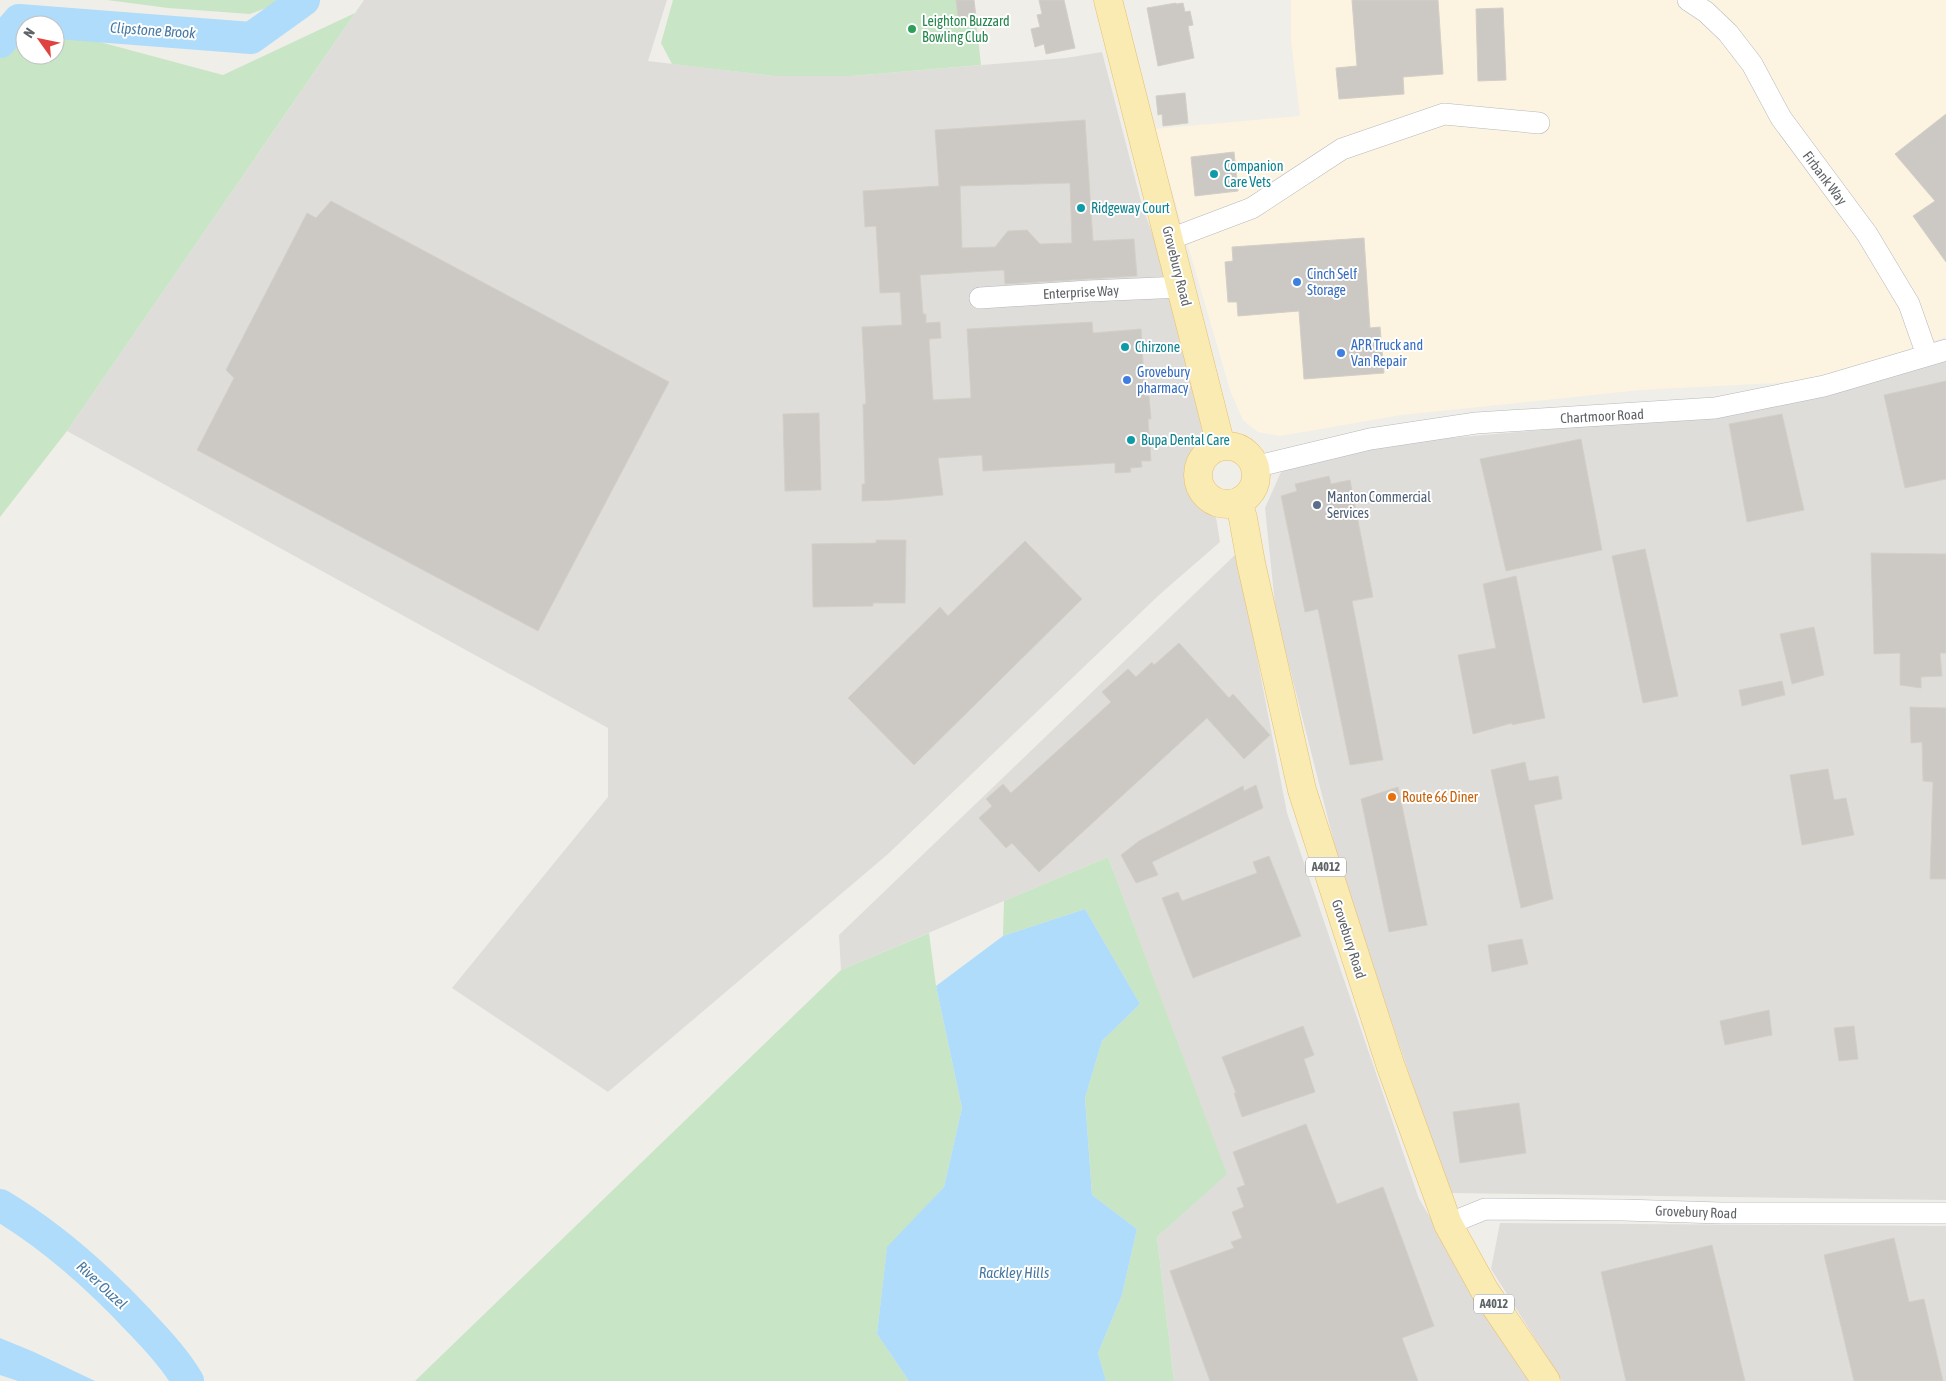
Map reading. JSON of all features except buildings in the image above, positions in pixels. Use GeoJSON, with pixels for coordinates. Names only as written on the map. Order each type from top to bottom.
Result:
{"type":"FeatureCollection","features":[{"type":"Feature","properties":{"kind":"main road","name":"Grovebury Road"},"geometry":{"type":"LineString","coordinates":[[1108,0],[1221,446]]}},
{"type":"Feature","properties":{"kind":"main road"},"geometry":{"type":"LineString","coordinates":[[1221,446],[1235,447],[1244,451],[1251,458],[1254,467],[1255,480],[1252,490],[1245,498],[1238,502],[1223,504],[1213,501],[1205,494],[1198,482],[1200,462],[1206,454],[1221,446]]}},
{"type":"Feature","properties":{"kind":"main road","name":"Grovebury Road"},"geometry":{"type":"LineString","coordinates":[[1238,502],[1302,790],[1390,1064],[1448,1224],[1485,1290],[1546,1381]]}},
{"type":"Feature","properties":{"kind":"street","name":"Firbank Way"},"geometry":{"type":"LineString","coordinates":[[1688,0],[1712,6],[1728,33],[1752,64],[1781,118],[1867,234],[1936,352]]}},
{"type":"Feature","properties":{"kind":"street"},"geometry":{"type":"LineString","coordinates":[[1170,239],[1252,208],[1342,149],[1444,114],[1539,123]]}},
{"type":"Feature","properties":{"kind":"street","name":"Enterprise Way"},"geometry":{"type":"LineString","coordinates":[[980,298],[1182,287]]}},
{"type":"Feature","properties":{"kind":"street","name":"Chartmoor Road"},"geometry":{"type":"LineString","coordinates":[[1254,467],[1370,439],[1476,423],[1715,408],[1824,386],[1936,352]]}},
{"type":"Feature","properties":{"kind":"street","name":"Grovebury Road"},"geometry":{"type":"LineString","coordinates":[[1448,1224],[1485,1208],[1730,1214],[1946,1212]]}},
{"type":"Feature","properties":{"kind":"shaded area"},"geometry":{"type":"Polygon","coordinates":[[[364,0],[667,0],[648,61],[774,76],[852,76],[1066,58],[1102,52],[1142,205],[1175,297],[1203,436],[1220,542],[1159,595],[888,854],[608,1092],[452,988],[608,797],[608,728],[67,431],[364,0]]]}},
{"type":"Feature","properties":{"kind":"shaded area"},"geometry":{"type":"Polygon","coordinates":[[[1291,0],[1946,0],[1946,337],[1814,381],[1640,390],[1401,415],[1280,436],[1258,432],[1243,420],[1231,393],[1154,129],[1300,116],[1291,40],[1291,0]]]}},
{"type":"Feature","properties":{"kind":"shaded area"},"geometry":{"type":"Polygon","coordinates":[[[1946,357],[1946,1200],[1449,1193],[1341,870],[1276,614],[1265,508],[1281,472],[1338,448],[1719,414],[1946,357]]]}},
{"type":"Feature","properties":{"kind":"shaded area"},"geometry":{"type":"Polygon","coordinates":[[[1237,553],[1287,813],[1419,1199],[1530,1381],[1174,1381],[1157,1237],[1226,1174],[1108,857],[841,970],[839,935],[1237,553]]]}},
{"type":"Feature","properties":{"kind":"shaded area"},"geometry":{"type":"Polygon","coordinates":[[[1500,1223],[1946,1226],[1946,1381],[1562,1381],[1491,1269],[1500,1223]]]}},
{"type":"Feature","properties":{"kind":"green space"},"geometry":{"type":"Polygon","coordinates":[[[107,0],[283,0],[250,14],[168,8],[107,0]]]}},
{"type":"Feature","properties":{"kind":"green space"},"geometry":{"type":"Polygon","coordinates":[[[673,0],[974,0],[981,65],[852,76],[774,76],[672,64],[661,43],[673,0]]]}},
{"type":"Feature","properties":{"kind":"green space"},"geometry":{"type":"Polygon","coordinates":[[[355,13],[67,431],[0,517],[0,23],[6,17],[15,19],[15,65],[65,65],[65,33],[223,75],[355,13]]]}},
{"type":"Feature","properties":{"kind":"green space"},"geometry":{"type":"Polygon","coordinates":[[[1108,857],[1227,1174],[1157,1237],[1174,1381],[1106,1381],[1098,1353],[1122,1295],[1137,1229],[1092,1195],[1085,1098],[1102,1041],[1140,1004],[1085,909],[1003,936],[1004,901],[1108,857]]]}},
{"type":"Feature","properties":{"kind":"green space"},"geometry":{"type":"Polygon","coordinates":[[[929,933],[936,986],[962,1108],[944,1187],[887,1248],[877,1334],[909,1381],[415,1381],[841,970],[929,933]]]}},
{"type":"Feature","properties":{"kind":"water","name":"Rackley Hills"},"geometry":{"type":"Polygon","coordinates":[[[1085,909],[1140,1004],[1102,1041],[1085,1098],[1092,1195],[1137,1229],[1122,1295],[1098,1353],[1106,1381],[909,1381],[877,1334],[887,1247],[944,1187],[962,1108],[936,986],[1003,936],[1085,909]]]}},
{"type":"Feature","properties":{"kind":"water"},"geometry":{"type":"Polygon","coordinates":[[[0,1338],[95,1381],[18,1381],[0,1375],[0,1338]]]}},
{"type":"Feature","properties":{"kind":"waterway","name":"Clipstone Brook"},"geometry":{"type":"LineString","coordinates":[[0,42],[19,20],[251,38],[304,0]]}},
{"type":"Feature","properties":{"kind":"waterway","name":"River Ouzel"},"geometry":{"type":"LineString","coordinates":[[0,1205],[38,1230],[91,1273],[159,1343],[188,1381]]}},
{"type":"Feature","properties":{"kind":"place","name":"Leighton Buzzard Bowling Club"},"geometry":{"type":"Point","coordinates":[912,29]}},
{"type":"Feature","properties":{"kind":"place","name":"Companion Care Vets"},"geometry":{"type":"Point","coordinates":[1214,174]}},
{"type":"Feature","properties":{"kind":"place","name":"Ridgeway Court"},"geometry":{"type":"Point","coordinates":[1081,208]}},
{"type":"Feature","properties":{"kind":"place","name":"Cinch Self Storage"},"geometry":{"type":"Point","coordinates":[1297,282]}},
{"type":"Feature","properties":{"kind":"place","name":"Chirzone"},"geometry":{"type":"Point","coordinates":[1125,347]}},
{"type":"Feature","properties":{"kind":"place","name":"APR Truck and Van Repair"},"geometry":{"type":"Point","coordinates":[1341,353]}},
{"type":"Feature","properties":{"kind":"place","name":"Grovebury pharmacy"},"geometry":{"type":"Point","coordinates":[1127,380]}},
{"type":"Feature","properties":{"kind":"place","name":"Bupa Dental Care"},"geometry":{"type":"Point","coordinates":[1131,440]}},
{"type":"Feature","properties":{"kind":"place","name":"Manton Commercial Services"},"geometry":{"type":"Point","coordinates":[1317,505]}},
{"type":"Feature","properties":{"kind":"place","name":"Route 66 Diner"},"geometry":{"type":"Point","coordinates":[1392,797]}}]}
